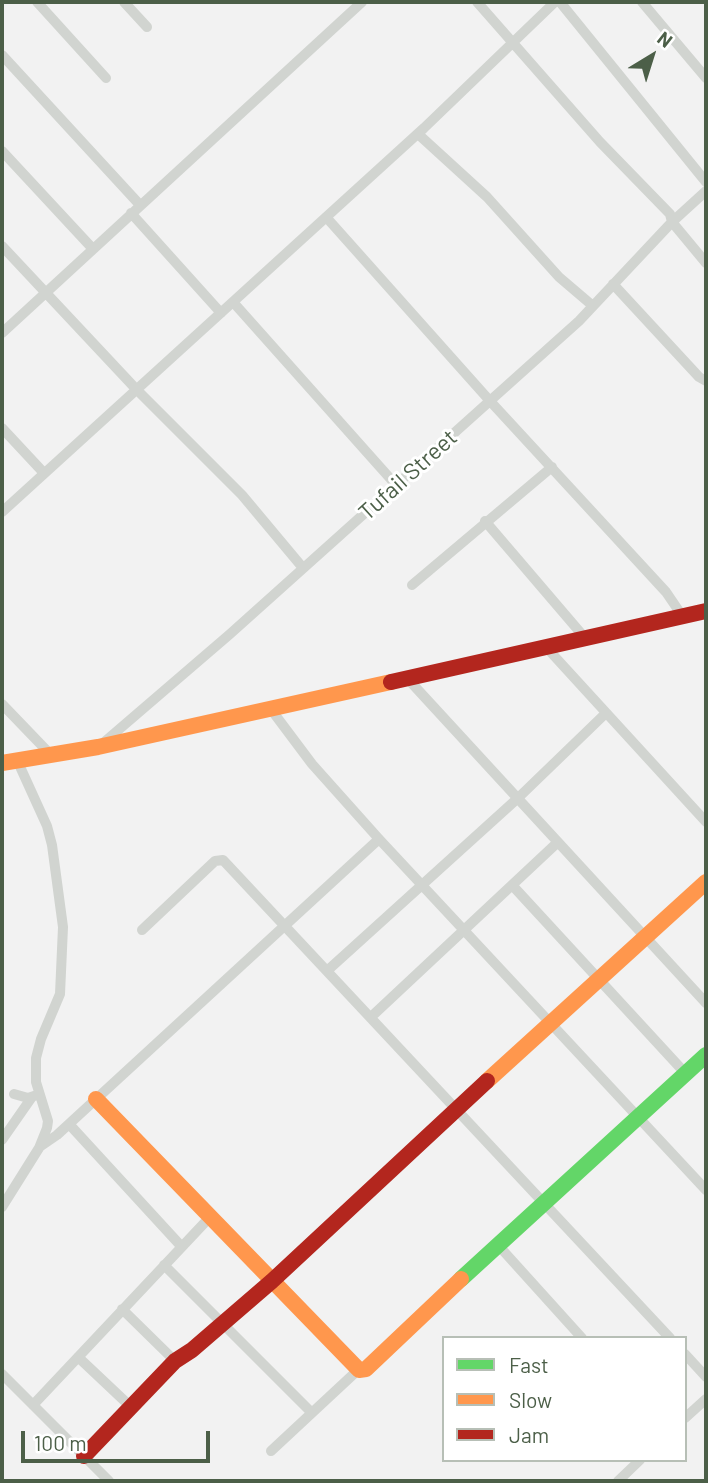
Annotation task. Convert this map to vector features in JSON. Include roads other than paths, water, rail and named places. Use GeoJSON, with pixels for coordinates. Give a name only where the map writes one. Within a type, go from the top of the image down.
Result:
{"type":"FeatureCollection","features":[{"type":"Feature","properties":{"kind":"street"},"geometry":{"type":"LineString","coordinates":[[37,2],[106,78]]}},
{"type":"Feature","properties":{"kind":"street"},"geometry":{"type":"LineString","coordinates":[[124,2],[147,27]]}},
{"type":"Feature","properties":{"kind":"street"},"geometry":{"type":"LineString","coordinates":[[2,333],[362,2]]}},
{"type":"Feature","properties":{"kind":"street"},"geometry":{"type":"LineString","coordinates":[[477,2],[600,142],[670,214],[673,222],[706,263]]}},
{"type":"Feature","properties":{"kind":"street"},"geometry":{"type":"LineString","coordinates":[[2,512],[418,134],[558,2],[706,181]]}},
{"type":"Feature","properties":{"kind":"street"},"geometry":{"type":"LineString","coordinates":[[642,2],[706,78]]}},
{"type":"Feature","properties":{"kind":"street"},"geometry":{"type":"LineString","coordinates":[[2,55],[222,313]]}},
{"type":"Feature","properties":{"kind":"street"},"geometry":{"type":"LineString","coordinates":[[418,134],[487,197],[559,277],[593,306]]}},
{"type":"Feature","properties":{"kind":"street"},"geometry":{"type":"LineString","coordinates":[[2,151],[93,248]]}},
{"type":"Feature","properties":{"kind":"street","name":"Tufail Street"},"geometry":{"type":"LineString","coordinates":[[98,747],[490,401],[593,306],[706,191]]}},
{"type":"Feature","properties":{"kind":"street"},"geometry":{"type":"LineString","coordinates":[[326,217],[666,592],[683,617]]}},
{"type":"Feature","properties":{"kind":"street"},"geometry":{"type":"LineString","coordinates":[[2,246],[136,389],[242,495],[303,568]]}},
{"type":"Feature","properties":{"kind":"street"},"geometry":{"type":"LineString","coordinates":[[613,284],[699,377],[706,381]]}},
{"type":"Feature","properties":{"kind":"street"},"geometry":{"type":"LineString","coordinates":[[233,302],[396,485]]}},
{"type":"Feature","properties":{"kind":"street"},"geometry":{"type":"LineString","coordinates":[[2,428],[43,472]]}},
{"type":"Feature","properties":{"kind":"street"},"geometry":{"type":"LineString","coordinates":[[412,585],[552,467]]}},
{"type":"Feature","properties":{"kind":"street"},"geometry":{"type":"LineString","coordinates":[[485,521],[585,638]]}},
{"type":"Feature","properties":{"kind":"street"},"geometry":{"type":"LineString","coordinates":[[2,1207],[46,1136],[48,1121],[36,1095],[36,1058],[60,994],[62,910],[47,826],[9,762],[98,747],[706,611]]}},
{"type":"Feature","properties":{"kind":"street"},"geometry":{"type":"LineString","coordinates":[[546,647],[706,821]]}},
{"type":"Feature","properties":{"kind":"street"},"geometry":{"type":"LineString","coordinates":[[407,678],[706,1003]]}},
{"type":"Feature","properties":{"kind":"street"},"geometry":{"type":"LineString","coordinates":[[2,704],[51,755]]}},
{"type":"Feature","properties":{"kind":"street"},"geometry":{"type":"LineString","coordinates":[[270,709],[312,764],[379,839],[706,1190]]}},
{"type":"Feature","properties":{"kind":"street"},"geometry":{"type":"LineString","coordinates":[[328,970],[518,798],[606,713]]}},
{"type":"Feature","properties":{"kind":"street"},"geometry":{"type":"LineString","coordinates":[[39,1147],[69,1124],[379,839]]}},
{"type":"Feature","properties":{"kind":"street"},"geometry":{"type":"LineString","coordinates":[[372,1017],[558,842]]}},
{"type":"Feature","properties":{"kind":"street"},"geometry":{"type":"LineString","coordinates":[[142,930],[220,859],[328,970],[668,1336]]}},
{"type":"Feature","properties":{"kind":"street"},"geometry":{"type":"LineString","coordinates":[[84,1456],[175,1361],[272,1281],[457,1108],[706,882]]}},
{"type":"Feature","properties":{"kind":"street"},"geometry":{"type":"LineString","coordinates":[[512,885],[686,1074]]}},
{"type":"Feature","properties":{"kind":"street"},"geometry":{"type":"LineString","coordinates":[[271,1451],[358,1370],[366,1368],[706,1055]]}},
{"type":"Feature","properties":{"kind":"street"},"geometry":{"type":"LineString","coordinates":[[14,1094],[36,1095]]}},
{"type":"Feature","properties":{"kind":"street"},"geometry":{"type":"LineString","coordinates":[[2,1140],[36,1095]]}},
{"type":"Feature","properties":{"kind":"street"},"geometry":{"type":"LineString","coordinates":[[96,1099],[358,1370]]}},
{"type":"Feature","properties":{"kind":"street"},"geometry":{"type":"LineString","coordinates":[[69,1124],[181,1246]]}},
{"type":"Feature","properties":{"kind":"street"},"geometry":{"type":"LineString","coordinates":[[33,1405],[210,1217]]}},
{"type":"Feature","properties":{"kind":"street"},"geometry":{"type":"LineString","coordinates":[[498,1245],[580,1336]]}},
{"type":"Feature","properties":{"kind":"street"},"geometry":{"type":"LineString","coordinates":[[164,1265],[221,1325],[312,1413]]}},
{"type":"Feature","properties":{"kind":"street"},"geometry":{"type":"LineString","coordinates":[[122,1309],[175,1361]]}},
{"type":"Feature","properties":{"kind":"street"},"geometry":{"type":"LineString","coordinates":[[687,1356],[706,1377]]}},
{"type":"Feature","properties":{"kind":"street"},"geometry":{"type":"LineString","coordinates":[[78,1357],[131,1406]]}},
{"type":"Feature","properties":{"kind":"street"},"geometry":{"type":"LineString","coordinates":[[2,1374],[109,1481]]}},
{"type":"Feature","properties":{"kind":"street"},"geometry":{"type":"LineString","coordinates":[[687,1416],[706,1399]]}},
{"type":"Feature","properties":{"kind":"street"},"geometry":{"type":"LineString","coordinates":[[618,1481],[638,1462]]}}]}
